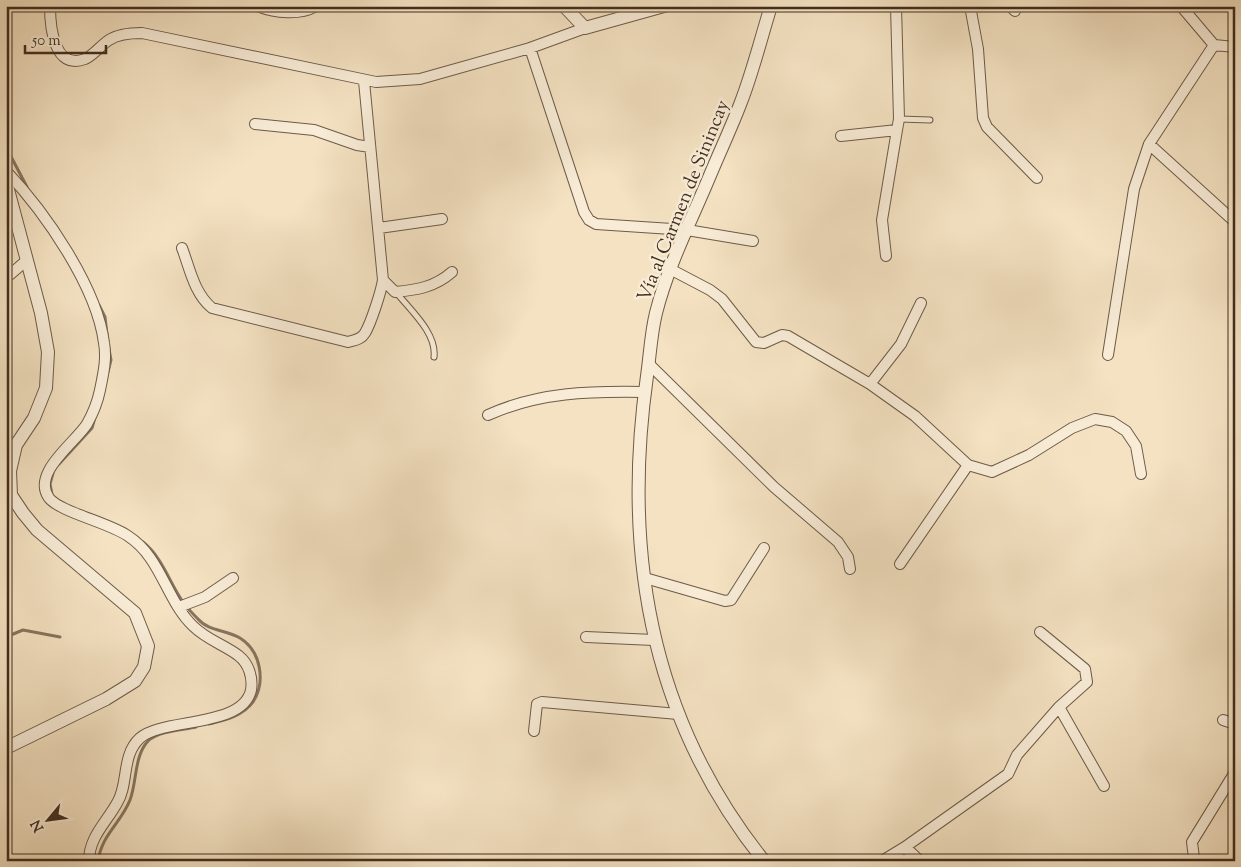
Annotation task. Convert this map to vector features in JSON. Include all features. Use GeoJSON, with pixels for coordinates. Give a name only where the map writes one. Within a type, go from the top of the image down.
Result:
{"type":"FeatureCollection","features":[{"type":"Feature","properties":{"kind":"street"},"geometry":{"type":"LineString","coordinates":[[50,6],[56,45],[62,58],[72,62],[86,59],[110,39],[127,34],[142,33],[364,81],[420,80],[530,48],[585,28],[664,6]]}},
{"type":"Feature","properties":{"kind":"street"},"geometry":{"type":"LineString","coordinates":[[260,6],[268,9],[306,11],[314,6]]}},
{"type":"Feature","properties":{"kind":"street"},"geometry":{"type":"LineString","coordinates":[[564,6],[585,28]]}},
{"type":"Feature","properties":{"kind":"street","name":"Vía al Carmen de Sinincay"},"geometry":{"type":"LineString","coordinates":[[764,861],[736,825],[711,785],[678,714],[654,640],[637,501],[640,432],[656,313],[670,270],[741,101],[771,6]]}},
{"type":"Feature","properties":{"kind":"street"},"geometry":{"type":"LineString","coordinates":[[886,256],[882,220],[899,119],[896,6]]}},
{"type":"Feature","properties":{"kind":"street"},"geometry":{"type":"LineString","coordinates":[[970,6],[981,69],[982,96],[980,108],[982,118],[1037,178]]}},
{"type":"Feature","properties":{"kind":"street"},"geometry":{"type":"LineString","coordinates":[[1181,6],[1214,44],[1235,46]]}},
{"type":"Feature","properties":{"kind":"street"},"geometry":{"type":"LineString","coordinates":[[1108,355],[1134,189],[1149,144],[1214,44]]}},
{"type":"Feature","properties":{"kind":"street"},"geometry":{"type":"LineString","coordinates":[[530,48],[584,212],[589,220],[596,224],[687,230],[753,241]]}},
{"type":"Feature","properties":{"kind":"street"},"geometry":{"type":"LineString","coordinates":[[182,248],[197,290],[203,300],[212,308],[348,342],[358,340],[365,333],[382,291],[383,280],[364,81]]}},
{"type":"Feature","properties":{"kind":"street"},"geometry":{"type":"LineString","coordinates":[[255,124],[314,130],[357,145],[370,147]]}},
{"type":"Feature","properties":{"kind":"street"},"geometry":{"type":"LineString","coordinates":[[841,136],[897,130]]}},
{"type":"Feature","properties":{"kind":"street"},"geometry":{"type":"LineString","coordinates":[[1149,144],[1235,222]]}},
{"type":"Feature","properties":{"kind":"street"},"geometry":{"type":"LineString","coordinates":[[6,171],[40,211],[79,271],[91,296],[104,343],[105,360],[96,401],[87,424],[47,473],[44,483],[46,492],[55,503],[111,525],[144,548],[192,626],[210,640],[229,648],[244,661],[252,679],[251,692],[245,702],[216,718],[152,732],[138,740],[129,756],[118,802],[96,834],[89,849],[89,861]]}},
{"type":"Feature","properties":{"kind":"street"},"geometry":{"type":"LineString","coordinates":[[6,182],[41,313],[48,352],[46,388],[34,418],[16,444],[10,471],[11,495],[22,513],[37,530],[135,613],[148,646],[144,667],[135,681],[106,700],[6,748]]}},
{"type":"Feature","properties":{"kind":"street"},"geometry":{"type":"LineString","coordinates":[[379,228],[442,219]]}},
{"type":"Feature","properties":{"kind":"street"},"geometry":{"type":"LineString","coordinates":[[6,278],[27,260]]}},
{"type":"Feature","properties":{"kind":"street"},"geometry":{"type":"LineString","coordinates":[[670,270],[710,290],[722,300],[756,342],[764,343],[782,335],[788,336],[870,384],[914,416],[968,465],[992,472],[1029,455],[1072,428],[1095,419],[1112,422],[1126,431],[1136,446],[1142,474]]}},
{"type":"Feature","properties":{"kind":"street"},"geometry":{"type":"LineString","coordinates":[[383,280],[395,292],[436,284],[452,272]]}},
{"type":"Feature","properties":{"kind":"street"},"geometry":{"type":"LineString","coordinates":[[870,384],[884,369],[901,344],[921,303]]}},
{"type":"Feature","properties":{"kind":"street"},"geometry":{"type":"LineString","coordinates":[[649,364],[774,487],[838,542],[848,557],[850,569]]}},
{"type":"Feature","properties":{"kind":"street"},"geometry":{"type":"LineString","coordinates":[[488,415],[519,402],[570,393],[645,392]]}},
{"type":"Feature","properties":{"kind":"street"},"geometry":{"type":"LineString","coordinates":[[900,564],[968,465]]}},
{"type":"Feature","properties":{"kind":"street"},"geometry":{"type":"LineString","coordinates":[[645,578],[725,601],[731,600],[764,548]]}},
{"type":"Feature","properties":{"kind":"street"},"geometry":{"type":"LineString","coordinates":[[179,607],[204,597],[233,578]]}},
{"type":"Feature","properties":{"kind":"street"},"geometry":{"type":"LineString","coordinates":[[882,861],[905,847],[1008,774],[1017,755],[1059,707],[1087,682],[1088,676],[1085,669],[1040,632]]}},
{"type":"Feature","properties":{"kind":"street"},"geometry":{"type":"LineString","coordinates":[[586,637],[654,640]]}},
{"type":"Feature","properties":{"kind":"street"},"geometry":{"type":"LineString","coordinates":[[534,731],[537,704],[542,702],[678,714]]}},
{"type":"Feature","properties":{"kind":"street"},"geometry":{"type":"LineString","coordinates":[[1059,707],[1104,786]]}},
{"type":"Feature","properties":{"kind":"street"},"geometry":{"type":"LineString","coordinates":[[1223,720],[1235,724]]}},
{"type":"Feature","properties":{"kind":"street"},"geometry":{"type":"LineString","coordinates":[[1196,861],[1192,842],[1235,772]]}},
{"type":"Feature","properties":{"kind":"street"},"geometry":{"type":"LineString","coordinates":[[905,847],[920,861]]}},
{"type":"Feature","properties":{"kind":"lane"},"geometry":{"type":"LineString","coordinates":[[899,119],[930,120]]}},
{"type":"Feature","properties":{"kind":"lane"},"geometry":{"type":"LineString","coordinates":[[395,292],[431,338],[435,350],[434,357]]}},
{"type":"Feature","properties":{"kind":"waterway"},"geometry":{"type":"LineString","coordinates":[[6,147],[27,187]]}},
{"type":"Feature","properties":{"kind":"waterway"},"geometry":{"type":"LineString","coordinates":[[99,305],[105,317],[107,335]]}},
{"type":"Feature","properties":{"kind":"waterway"},"geometry":{"type":"LineString","coordinates":[[108,372],[111,360],[109,349]]}},
{"type":"Feature","properties":{"kind":"waterway"},"geometry":{"type":"LineString","coordinates":[[59,464],[92,428],[94,421]]}},
{"type":"Feature","properties":{"kind":"waterway"},"geometry":{"type":"LineString","coordinates":[[52,494],[50,484],[53,473]]}},
{"type":"Feature","properties":{"kind":"waterway"},"geometry":{"type":"LineString","coordinates":[[143,542],[156,555],[188,609],[207,626],[240,638],[253,651],[257,659],[260,676],[257,694],[253,702],[239,714],[209,724]]}},
{"type":"Feature","properties":{"kind":"waterway"},"geometry":{"type":"LineString","coordinates":[[6,637],[23,630],[60,637]]}},
{"type":"Feature","properties":{"kind":"waterway"},"geometry":{"type":"LineString","coordinates":[[98,861],[103,843],[130,800],[143,747],[148,741],[158,735],[196,727]]}}]}
